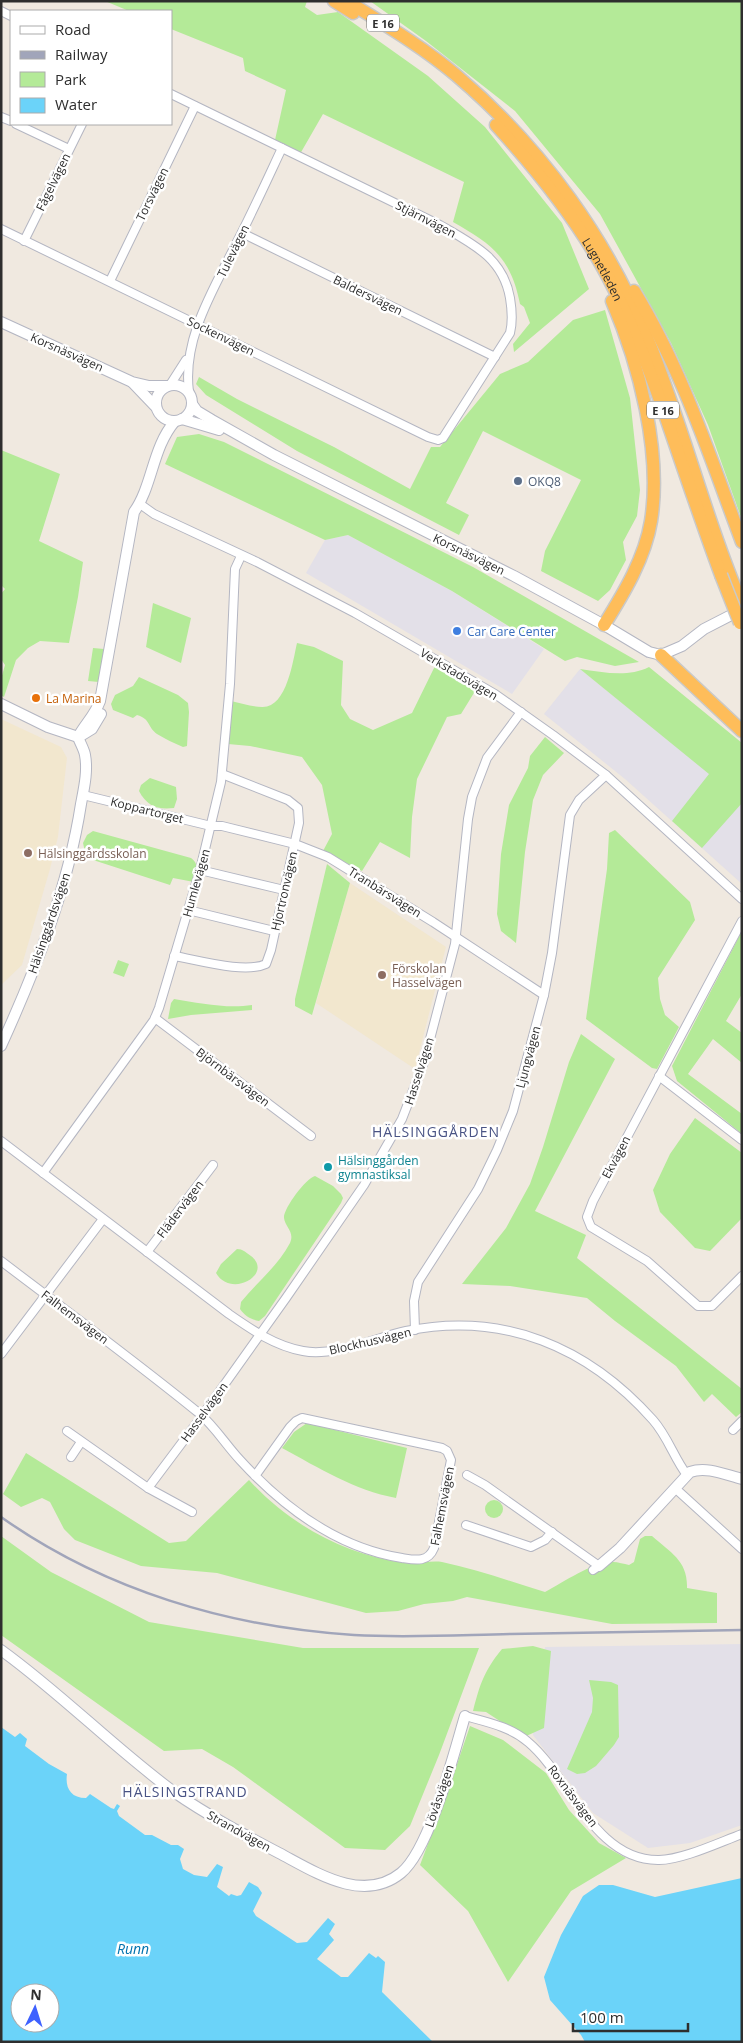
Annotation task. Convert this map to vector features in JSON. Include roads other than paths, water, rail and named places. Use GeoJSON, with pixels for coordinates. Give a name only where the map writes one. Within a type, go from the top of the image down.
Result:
{"type":"FeatureCollection","features":[{"type":"Feature","properties":{"kind":"highway","name":"Lugnetleden"},"geometry":{"type":"LineString","coordinates":[[334,1],[413,53],[471,100],[492,120],[525,157],[593,250],[636,335],[726,576],[742,605]]}},
{"type":"Feature","properties":{"kind":"highway","name":"Lugnetleden"},"geometry":{"type":"LineString","coordinates":[[347,1],[418,47],[455,75],[489,106],[551,174],[593,232],[630,301],[651,346],[741,626]]}},
{"type":"Feature","properties":{"kind":"highway","name":"E 16"},"geometry":{"type":"LineString","coordinates":[[572,220],[616,311],[633,361],[652,445],[653,487],[651,521],[644,547],[623,594],[604,625]]}},
{"type":"Feature","properties":{"kind":"highway","name":"E 16"},"geometry":{"type":"LineString","coordinates":[[593,232],[639,299],[668,354],[699,428],[742,542]]}},
{"type":"Feature","properties":{"kind":"highway"},"geometry":{"type":"LineString","coordinates":[[661,655],[742,731]]}},
{"type":"Feature","properties":{"kind":"street","name":"Stjärnvägen"},"geometry":{"type":"LineString","coordinates":[[172,94],[440,225],[477,248],[494,262],[502,272],[507,283],[513,318],[510,333],[452,426],[441,440]]}},
{"type":"Feature","properties":{"kind":"street","name":"Torsvägen"},"geometry":{"type":"LineString","coordinates":[[110,282],[195,106]]}},
{"type":"Feature","properties":{"kind":"street"},"geometry":{"type":"LineString","coordinates":[[18,125],[69,150]]}},
{"type":"Feature","properties":{"kind":"street","name":"Fågelvägen"},"geometry":{"type":"LineString","coordinates":[[24,241],[82,125]]}},
{"type":"Feature","properties":{"kind":"street","name":"Tulevägen"},"geometry":{"type":"LineString","coordinates":[[189,392],[188,356],[198,324],[282,148]]}},
{"type":"Feature","properties":{"kind":"street","name":"Sockenvägen"},"geometry":{"type":"LineString","coordinates":[[1,229],[428,437],[441,440]]}},
{"type":"Feature","properties":{"kind":"street","name":"Baldersvägen"},"geometry":{"type":"LineString","coordinates":[[242,233],[495,357]]}},
{"type":"Feature","properties":{"kind":"street","name":"Korsnäsvägen"},"geometry":{"type":"LineString","coordinates":[[1,322],[132,382],[149,386],[168,385]]}},
{"type":"Feature","properties":{"kind":"street","name":"Tulevägen"},"geometry":{"type":"LineString","coordinates":[[168,385],[188,356]]}},
{"type":"Feature","properties":{"kind":"street","name":"Korsnäsvägen"},"geometry":{"type":"LineString","coordinates":[[132,382],[157,410]]}},
{"type":"Feature","properties":{"kind":"street"},"geometry":{"type":"LineString","coordinates":[[1,704],[48,727],[78,737],[94,714],[100,701],[133,519],[140,504],[159,446],[166,432],[178,420],[189,413],[192,404],[189,392],[180,386],[168,385],[157,395],[159,446]]}},
{"type":"Feature","properties":{"kind":"street","name":"Korsnäsvägen"},"geometry":{"type":"LineString","coordinates":[[192,404],[197,411],[274,455],[514,576],[649,652],[661,655]]}},
{"type":"Feature","properties":{"kind":"street"},"geometry":{"type":"LineString","coordinates":[[157,410],[167,420],[178,420]]}},
{"type":"Feature","properties":{"kind":"street","name":"Korsnäsvägen"},"geometry":{"type":"LineString","coordinates":[[178,420],[208,426],[274,455]]}},
{"type":"Feature","properties":{"kind":"street","name":"Verkstadsvägen"},"geometry":{"type":"LineString","coordinates":[[140,504],[154,514],[354,613],[470,680],[521,712],[606,774],[742,899]]}},
{"type":"Feature","properties":{"kind":"street","name":"Humlevägen"},"geometry":{"type":"LineString","coordinates":[[44,1173],[155,1018],[200,870],[222,774],[230,684],[235,575],[241,556]]}},
{"type":"Feature","properties":{"kind":"street"},"geometry":{"type":"LineString","coordinates":[[661,655],[682,646],[704,629],[742,610]]}},
{"type":"Feature","properties":{"kind":"street","name":"Hasselvägen"},"geometry":{"type":"LineString","coordinates":[[148,1488],[260,1335],[364,1185],[402,1119],[424,1062],[456,938],[472,797],[487,758],[521,712]]}},
{"type":"Feature","properties":{"kind":"street","name":"Hälsinggårdsvägen"},"geometry":{"type":"LineString","coordinates":[[1,1046],[54,914],[71,856],[86,772],[85,754],[78,737]]}},
{"type":"Feature","properties":{"kind":"street","name":"Hjortronvägen"},"geometry":{"type":"LineString","coordinates":[[174,956],[240,966],[261,966],[267,962],[300,817],[295,804],[222,774]]}},
{"type":"Feature","properties":{"kind":"street","name":"Ljungvägen"},"geometry":{"type":"LineString","coordinates":[[416,1330],[414,1301],[416,1286],[423,1272],[478,1189],[498,1150],[513,1111],[544,995],[552,953],[570,818],[579,800],[606,774]]}},
{"type":"Feature","properties":{"kind":"street","name":"Koppartorget"},"geometry":{"type":"LineString","coordinates":[[83,795],[211,826]]}},
{"type":"Feature","properties":{"kind":"street","name":"Tranbärsvägen"},"geometry":{"type":"LineString","coordinates":[[211,826],[222,826],[295,844],[328,857],[544,995]]}},
{"type":"Feature","properties":{"kind":"street"},"geometry":{"type":"LineString","coordinates":[[200,870],[284,890]]}},
{"type":"Feature","properties":{"kind":"street"},"geometry":{"type":"LineString","coordinates":[[188,910],[274,931]]}},
{"type":"Feature","properties":{"kind":"street","name":"Ekvägen"},"geometry":{"type":"LineString","coordinates":[[742,920],[703,990],[660,1076],[592,1201],[587,1214],[588,1223],[647,1261],[698,1306],[714,1305],[742,1276]]}},
{"type":"Feature","properties":{"kind":"street","name":"Björnbärsvägen"},"geometry":{"type":"LineString","coordinates":[[155,1018],[310,1136]]}},
{"type":"Feature","properties":{"kind":"street"},"geometry":{"type":"LineString","coordinates":[[660,1076],[742,1140]]}},
{"type":"Feature","properties":{"kind":"street","name":"Blockhusvägen"},"geometry":{"type":"LineString","coordinates":[[1,1141],[260,1335],[291,1349],[314,1352],[334,1350],[416,1330],[438,1327],[483,1327],[532,1336],[558,1347],[601,1374],[653,1420],[666,1438],[674,1457],[686,1475]]}},
{"type":"Feature","properties":{"kind":"street","name":"Flädervägen"},"geometry":{"type":"LineString","coordinates":[[147,1252],[213,1165]]}},
{"type":"Feature","properties":{"kind":"street"},"geometry":{"type":"LineString","coordinates":[[1,1354],[103,1219]]}},
{"type":"Feature","properties":{"kind":"street","name":"Falhemsvägen"},"geometry":{"type":"LineString","coordinates":[[1,1261],[202,1416],[256,1476],[283,1503],[340,1538],[374,1552],[422,1560],[430,1555],[434,1548],[451,1460],[448,1451],[442,1448],[302,1418],[296,1421],[290,1428],[256,1476]]}},
{"type":"Feature","properties":{"kind":"street"},"geometry":{"type":"LineString","coordinates":[[733,1430],[742,1421]]}},
{"type":"Feature","properties":{"kind":"street"},"geometry":{"type":"LineString","coordinates":[[67,1431],[148,1488],[192,1512]]}},
{"type":"Feature","properties":{"kind":"street"},"geometry":{"type":"LineString","coordinates":[[71,1457],[81,1442]]}},
{"type":"Feature","properties":{"kind":"street"},"geometry":{"type":"LineString","coordinates":[[467,1475],[485,1485],[552,1532],[596,1568],[625,1543],[676,1489],[686,1475],[696,1470],[710,1470],[742,1479]]}},
{"type":"Feature","properties":{"kind":"street"},"geometry":{"type":"LineString","coordinates":[[676,1489],[742,1548]]}},
{"type":"Feature","properties":{"kind":"street"},"geometry":{"type":"LineString","coordinates":[[466,1525],[531,1547],[545,1540],[552,1532]]}},
{"type":"Feature","properties":{"kind":"street","name":"Strandvägen"},"geometry":{"type":"LineString","coordinates":[[1,1650],[48,1685],[120,1749],[168,1787],[237,1831],[317,1873],[342,1883],[354,1885],[377,1884],[387,1881],[402,1872]]}},
{"type":"Feature","properties":{"kind":"street","name":"Lövåsvägen"},"geometry":{"type":"LineString","coordinates":[[402,1872],[414,1857],[431,1822],[466,1716]]}},
{"type":"Feature","properties":{"kind":"street","name":"Roxnäsvägen"},"geometry":{"type":"LineString","coordinates":[[466,1716],[505,1728],[527,1741],[553,1768],[588,1819],[609,1840],[632,1854],[645,1859],[665,1860],[742,1834]]}},
{"type":"Feature","properties":{"kind":"water","name":"Runn"},"geometry":{"type":"Polygon","coordinates":[[[1,1727],[15,1737],[20,1733],[27,1739],[25,1746],[49,1764],[67,1774],[68,1787],[72,1794],[86,1798],[90,1794],[114,1809],[117,1804],[120,1806],[117,1811],[119,1816],[145,1835],[152,1835],[171,1845],[178,1845],[184,1849],[180,1859],[183,1869],[194,1875],[207,1877],[217,1864],[223,1867],[217,1887],[229,1896],[231,1894],[241,1895],[249,1882],[258,1887],[262,1893],[253,1911],[256,1916],[297,1943],[307,1942],[328,1918],[335,1924],[329,1934],[334,1940],[317,1959],[341,1977],[348,1977],[369,1953],[376,1958],[378,1956],[385,1962],[382,1992],[433,2042],[1,2042],[1,1727]]]}},
{"type":"Feature","properties":{"kind":"water"},"geometry":{"type":"Polygon","coordinates":[[[742,1878],[742,2042],[585,2042],[550,2000],[544,1977],[561,1935],[583,1896],[599,1885],[613,1885],[655,1897],[742,1878]]]}},
{"type":"Feature","properties":{"kind":"railway"},"geometry":{"type":"LineString","coordinates":[[1,1517],[41,1543],[82,1565],[125,1584],[169,1600],[214,1613],[307,1631],[374,1636],[413,1636],[742,1630]]}},
{"type":"Feature","properties":{"kind":"place","name":"OKQ8"},"geometry":{"type":"Point","coordinates":[518,481]}},
{"type":"Feature","properties":{"kind":"place","name":"Car Care Center"},"geometry":{"type":"Point","coordinates":[457,631]}},
{"type":"Feature","properties":{"kind":"place","name":"La Marina"},"geometry":{"type":"Point","coordinates":[36,698]}},
{"type":"Feature","properties":{"kind":"place","name":"Hälsinggårdsskolan"},"geometry":{"type":"Point","coordinates":[28,853]}},
{"type":"Feature","properties":{"kind":"place","name":"Förskolan Hasselvägen"},"geometry":{"type":"Point","coordinates":[382,975]}},
{"type":"Feature","properties":{"kind":"place","name":"Hälsinggården gymnastiksal"},"geometry":{"type":"Point","coordinates":[328,1167]}},
{"type":"Feature","properties":{"kind":"district","name":"HÄLSINGGÅRDEN"},"geometry":{"type":"Point","coordinates":[436,1131]}},
{"type":"Feature","properties":{"kind":"district","name":"HÄLSINGSTRAND"},"geometry":{"type":"Point","coordinates":[185,1791]}}]}
